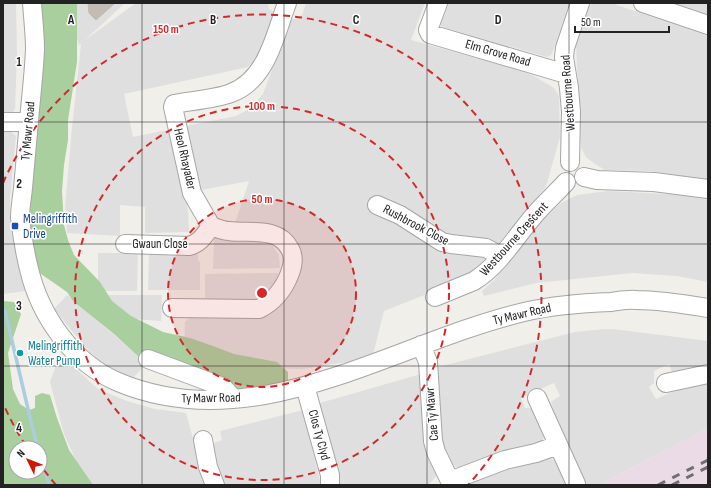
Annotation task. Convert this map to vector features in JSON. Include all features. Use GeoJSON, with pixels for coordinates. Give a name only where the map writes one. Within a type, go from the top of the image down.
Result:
{"type":"FeatureCollection","features":[{"type":"Feature","properties":{"kind":"street","name":"Ty Mawr Road"},"geometry":{"type":"LineString","coordinates":[[32,3],[35,49],[20,217],[29,270],[35,290],[53,325],[65,342],[82,360],[102,374],[117,382],[165,397],[193,400],[234,399],[305,386],[394,356],[492,320],[519,313],[584,302],[634,299],[708,308]]}},
{"type":"Feature","properties":{"kind":"street","name":"Heol Rhayader"},"geometry":{"type":"LineString","coordinates":[[211,226],[192,193],[174,104],[229,94],[240,89],[251,81],[265,61],[287,3]]}},
{"type":"Feature","properties":{"kind":"street","name":"Elm Grove Road"},"geometry":{"type":"LineString","coordinates":[[438,3],[428,30],[430,34],[566,74]]}},
{"type":"Feature","properties":{"kind":"street","name":"Westbourne Road"},"geometry":{"type":"LineString","coordinates":[[570,162],[571,112],[564,57],[565,48],[580,3]]}},
{"type":"Feature","properties":{"kind":"street"},"geometry":{"type":"LineString","coordinates":[[643,3],[708,25]]}},
{"type":"Feature","properties":{"kind":"street"},"geometry":{"type":"LineString","coordinates":[[3,122],[29,122]]}},
{"type":"Feature","properties":{"kind":"street"},"geometry":{"type":"LineString","coordinates":[[570,162],[577,162],[581,164],[584,170],[584,177],[575,184],[566,182],[562,177],[562,169],[567,163],[570,162]]}},
{"type":"Feature","properties":{"kind":"street"},"geometry":{"type":"LineString","coordinates":[[584,177],[597,180],[654,182],[708,189]]}},
{"type":"Feature","properties":{"kind":"street","name":"Westbourne Crescent"},"geometry":{"type":"LineString","coordinates":[[435,297],[474,282],[489,270],[538,211],[566,182]]}},
{"type":"Feature","properties":{"kind":"street","name":"Rushbrook Close"},"geometry":{"type":"LineString","coordinates":[[377,205],[400,215],[442,242],[486,248],[501,256]]}},
{"type":"Feature","properties":{"kind":"street"},"geometry":{"type":"LineString","coordinates":[[172,308],[259,309],[267,305],[283,289],[292,264],[292,252],[286,242],[276,235],[266,233],[228,232],[211,226]]}},
{"type":"Feature","properties":{"kind":"street","name":"Gwaun Close"},"geometry":{"type":"LineString","coordinates":[[125,244],[189,246],[196,244],[202,239],[211,226]]}},
{"type":"Feature","properties":{"kind":"street","name":"Cae Ty Mawr"},"geometry":{"type":"LineString","coordinates":[[421,345],[428,362],[432,432],[436,452],[447,483],[505,460],[536,453],[558,445]]}},
{"type":"Feature","properties":{"kind":"street"},"geometry":{"type":"LineString","coordinates":[[148,359],[223,387],[234,399]]}},
{"type":"Feature","properties":{"kind":"street"},"geometry":{"type":"LineString","coordinates":[[666,383],[708,374]]}},
{"type":"Feature","properties":{"kind":"street","name":"Clos Ty Clyd"},"geometry":{"type":"LineString","coordinates":[[305,386],[330,475],[330,485]]}},
{"type":"Feature","properties":{"kind":"street"},"geometry":{"type":"LineString","coordinates":[[538,398],[576,484]]}},
{"type":"Feature","properties":{"kind":"street"},"geometry":{"type":"LineString","coordinates":[[203,440],[208,466],[215,485]]}},
{"type":"Feature","properties":{"kind":"shaded area"},"geometry":{"type":"Polygon","coordinates":[[[3,3],[16,3],[17,55],[15,109],[13,112],[3,113],[3,3]]]}},
{"type":"Feature","properties":{"kind":"shaded area"},"geometry":{"type":"Polygon","coordinates":[[[72,3],[123,3],[123,5],[85,40],[136,3],[268,3],[269,9],[275,12],[256,59],[248,67],[124,94],[133,137],[172,129],[188,211],[189,232],[145,233],[145,207],[120,205],[120,236],[67,233],[65,206],[81,44],[79,45],[75,31],[72,3]]]}},
{"type":"Feature","properties":{"kind":"shaded area"},"geometry":{"type":"Polygon","coordinates":[[[306,3],[425,3],[411,40],[516,69],[534,76],[554,88],[559,96],[560,137],[547,183],[545,188],[494,249],[488,245],[445,239],[394,206],[374,198],[371,209],[378,208],[392,215],[439,244],[451,248],[484,251],[487,255],[484,260],[469,274],[437,290],[384,311],[372,358],[303,369],[246,368],[184,353],[185,322],[191,316],[255,317],[269,315],[288,297],[299,269],[296,245],[282,232],[265,225],[234,226],[249,181],[201,190],[186,126],[236,116],[249,109],[263,94],[291,19],[296,19],[302,15],[306,3]]]}},
{"type":"Feature","properties":{"kind":"shaded area"},"geometry":{"type":"Polygon","coordinates":[[[449,3],[569,3],[553,51],[551,55],[547,57],[442,27],[441,24],[449,3]]]}},
{"type":"Feature","properties":{"kind":"shaded area"},"geometry":{"type":"Polygon","coordinates":[[[591,3],[611,3],[708,36],[708,180],[650,171],[605,170],[586,157],[581,148],[576,45],[591,3]]]}},
{"type":"Feature","properties":{"kind":"shaded area"},"geometry":{"type":"Polygon","coordinates":[[[675,3],[708,3],[708,15],[675,3]]]}},
{"type":"Feature","properties":{"kind":"shaded area"},"geometry":{"type":"Polygon","coordinates":[[[3,131],[10,131],[16,136],[10,197],[10,226],[25,291],[3,294],[3,131]]]}},
{"type":"Feature","properties":{"kind":"shaded area"},"geometry":{"type":"Polygon","coordinates":[[[608,191],[685,195],[708,200],[708,282],[677,276],[632,273],[536,283],[484,296],[482,291],[493,281],[547,215],[561,203],[577,195],[608,191]]]}},
{"type":"Feature","properties":{"kind":"shaded area"},"geometry":{"type":"Polygon","coordinates":[[[218,237],[270,242],[279,255],[280,268],[213,269],[214,238],[218,237]]]}},
{"type":"Feature","properties":{"kind":"shaded area"},"geometry":{"type":"Polygon","coordinates":[[[98,253],[138,253],[137,291],[98,291],[98,253]]]}},
{"type":"Feature","properties":{"kind":"shaded area"},"geometry":{"type":"Polygon","coordinates":[[[149,254],[198,254],[200,263],[200,290],[148,290],[149,254]]]}},
{"type":"Feature","properties":{"kind":"shaded area"},"geometry":{"type":"Polygon","coordinates":[[[278,273],[277,281],[270,293],[261,301],[205,300],[205,274],[278,273]]]}},
{"type":"Feature","properties":{"kind":"shaded area"},"geometry":{"type":"Polygon","coordinates":[[[67,295],[147,363],[132,379],[106,368],[86,348],[54,309],[67,295]]]}},
{"type":"Feature","properties":{"kind":"shaded area"},"geometry":{"type":"Polygon","coordinates":[[[103,295],[162,295],[161,321],[121,318],[103,295]]]}},
{"type":"Feature","properties":{"kind":"shaded area"},"geometry":{"type":"Polygon","coordinates":[[[604,329],[708,341],[708,365],[706,367],[672,372],[669,364],[654,371],[654,383],[649,387],[656,399],[677,390],[708,381],[708,428],[599,485],[584,485],[551,402],[560,396],[554,383],[521,398],[525,408],[531,408],[537,411],[544,431],[543,441],[533,446],[488,457],[458,468],[453,465],[444,448],[442,437],[438,367],[575,332],[604,329]]]}},
{"type":"Feature","properties":{"kind":"shaded area"},"geometry":{"type":"Polygon","coordinates":[[[60,354],[98,389],[127,401],[155,409],[186,413],[200,464],[208,485],[87,485],[64,434],[50,382],[60,354]]]}},
{"type":"Feature","properties":{"kind":"shaded area"},"geometry":{"type":"Polygon","coordinates":[[[421,374],[437,473],[435,478],[428,485],[338,485],[320,403],[421,374]]]}},
{"type":"Feature","properties":{"kind":"shaded area"},"geometry":{"type":"Polygon","coordinates":[[[303,410],[321,485],[223,485],[210,449],[214,443],[222,440],[220,431],[303,410]]]}},
{"type":"Feature","properties":{"kind":"shaded area"},"geometry":{"type":"Polygon","coordinates":[[[708,428],[708,483],[705,485],[599,485],[708,428]]]}},
{"type":"Feature","properties":{"kind":"shaded area"},"geometry":{"type":"Polygon","coordinates":[[[550,458],[557,461],[571,485],[461,485],[471,480],[550,458]]]}},
{"type":"Feature","properties":{"kind":"green space"},"geometry":{"type":"Polygon","coordinates":[[[38,3],[77,3],[77,62],[68,120],[68,140],[62,191],[64,225],[74,255],[100,282],[112,301],[131,316],[163,332],[190,338],[234,354],[277,362],[288,372],[288,383],[243,396],[156,364],[138,356],[114,334],[73,301],[67,292],[41,274],[33,260],[26,221],[38,3]]]}},
{"type":"Feature","properties":{"kind":"green space"},"geometry":{"type":"Polygon","coordinates":[[[3,301],[14,302],[21,314],[8,353],[13,389],[20,404],[29,410],[35,408],[35,396],[42,393],[50,395],[69,450],[93,485],[3,485],[3,301]]]}},
{"type":"Feature","properties":{"kind":"building"},"geometry":{"type":"Polygon","coordinates":[[[88,3],[115,3],[96,20],[89,13],[88,3]]]}},
{"type":"Feature","properties":{"kind":"waterway"},"geometry":{"type":"LineString","coordinates":[[5,311],[36,440]]}},
{"type":"Feature","properties":{"kind":"waterway"},"geometry":{"type":"LineString","coordinates":[[48,480],[49,485]]}},
{"type":"Feature","properties":{"kind":"railway"},"geometry":{"type":"LineString","coordinates":[[658,485],[708,460]]}},
{"type":"Feature","properties":{"kind":"railway"},"geometry":{"type":"LineString","coordinates":[[672,485],[708,467]]}},
{"type":"Feature","properties":{"kind":"place","name":"Melingriffith Drive"},"geometry":{"type":"Point","coordinates":[15,226]}},
{"type":"Feature","properties":{"kind":"place","name":"Melingriffith Water Pump"},"geometry":{"type":"Point","coordinates":[20,353]}}]}
